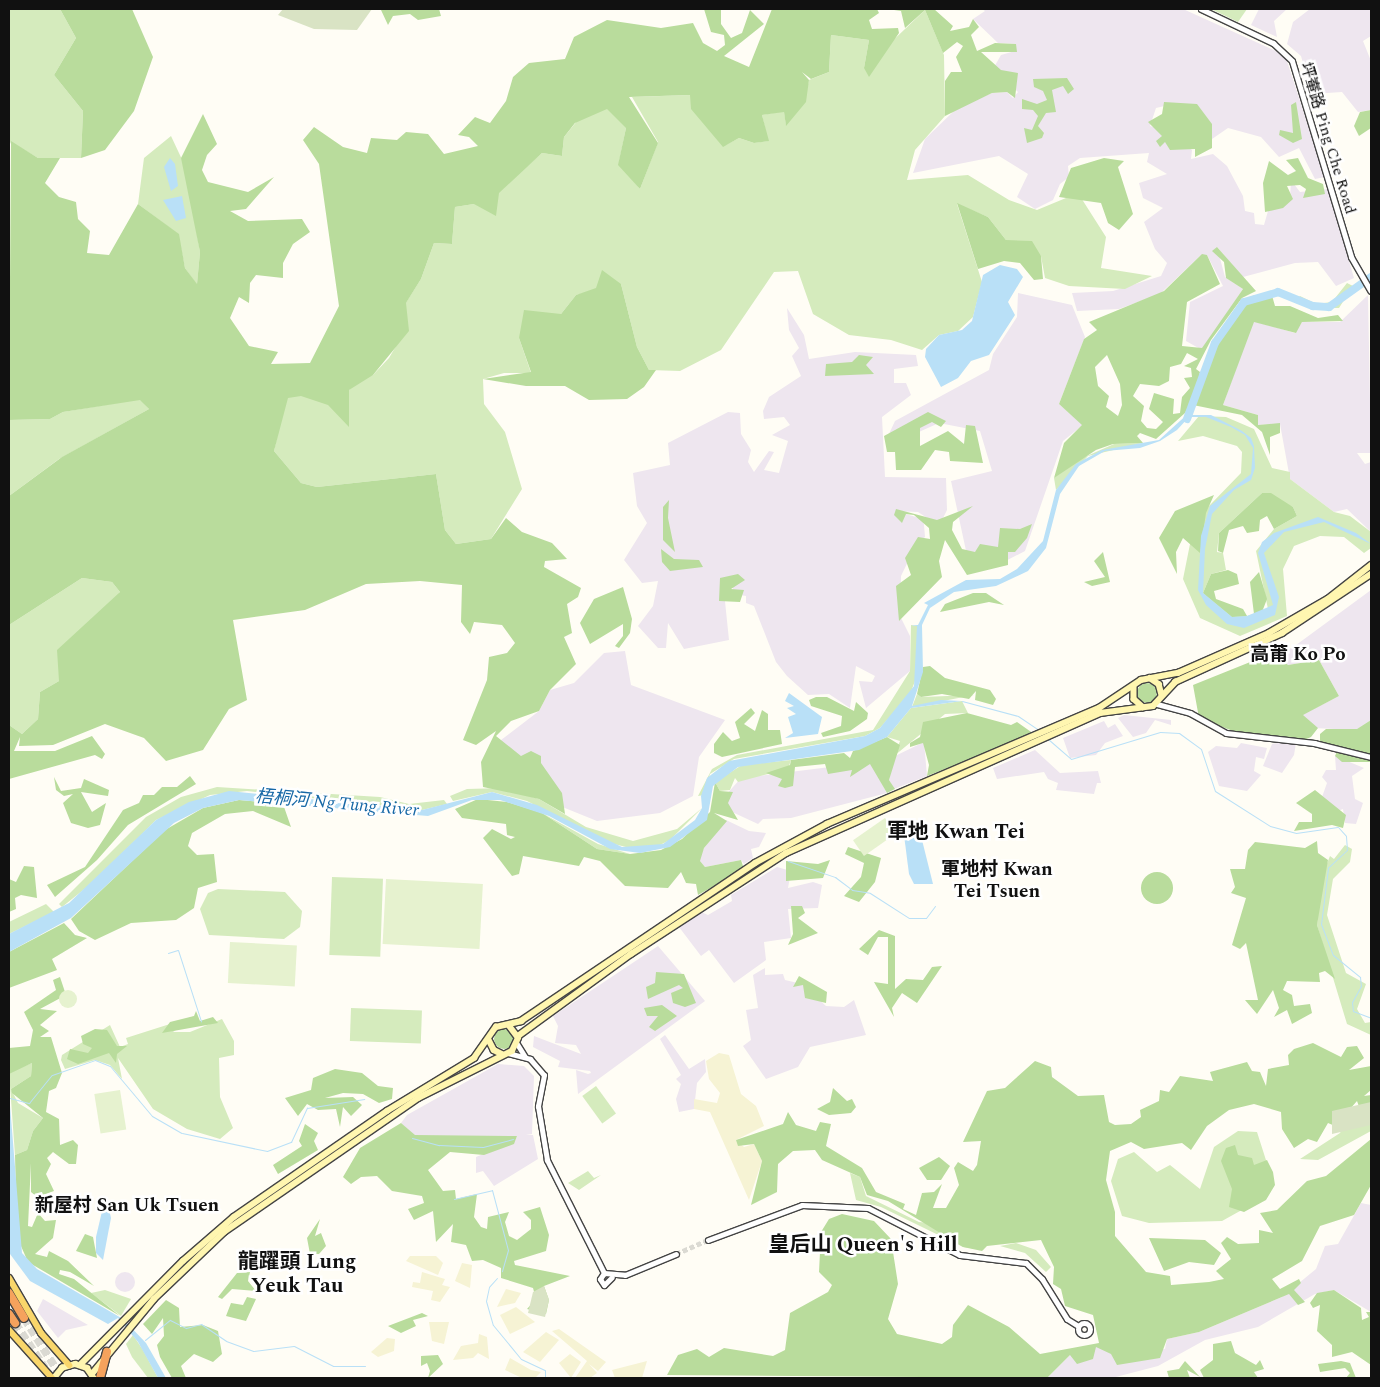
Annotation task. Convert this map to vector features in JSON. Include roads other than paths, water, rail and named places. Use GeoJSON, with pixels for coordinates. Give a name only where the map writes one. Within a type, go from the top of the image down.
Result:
{"type":"FeatureCollection","features":[{"type":"Feature","properties":{"kind":"highway"},"geometry":{"type":"LineString","coordinates":[[9,1293],[24,1318]]}},
{"type":"Feature","properties":{"kind":"highway"},"geometry":{"type":"LineString","coordinates":[[9,1314],[15,1323]]}},
{"type":"Feature","properties":{"kind":"highway"},"geometry":{"type":"LineString","coordinates":[[100,1378],[107,1352]]}},
{"type":"Feature","properties":{"kind":"main road"},"geometry":{"type":"LineString","coordinates":[[1048,733],[1114,700],[1148,678],[1178,673],[1269,633],[1328,599],[1371,565]]}},
{"type":"Feature","properties":{"kind":"main road"},"geometry":{"type":"LineString","coordinates":[[80,1365],[219,1228],[387,1111],[474,1058],[489,1040],[494,1028],[509,1026],[788,845],[1048,733],[1109,709],[1145,707],[1158,704],[1162,695],[1175,682],[1282,633],[1371,574]]}},
{"type":"Feature","properties":{"kind":"main road"},"geometry":{"type":"LineString","coordinates":[[1148,678],[1159,684],[1162,695]]}},
{"type":"Feature","properties":{"kind":"main road"},"geometry":{"type":"LineString","coordinates":[[1136,684],[1134,698],[1145,707]]}},
{"type":"Feature","properties":{"kind":"main road"},"geometry":{"type":"LineString","coordinates":[[9,1330],[53,1378],[69,1365],[80,1365],[93,1376],[107,1352],[172,1281],[237,1223],[409,1104],[505,1053],[517,1044],[518,1036],[631,954],[786,853],[1034,739]]}},
{"type":"Feature","properties":{"kind":"main road"},"geometry":{"type":"LineString","coordinates":[[509,1026],[518,1036]]}},
{"type":"Feature","properties":{"kind":"main road"},"geometry":{"type":"LineString","coordinates":[[489,1040],[494,1050],[505,1053]]}},
{"type":"Feature","properties":{"kind":"main road"},"geometry":{"type":"LineString","coordinates":[[9,1278],[42,1333],[69,1365]]}},
{"type":"Feature","properties":{"kind":"street","name":"坪輋路 Ping Che Road"},"geometry":{"type":"LineString","coordinates":[[1201,9],[1273,43],[1292,61],[1360,275],[1370,290]]}},
{"type":"Feature","properties":{"kind":"street"},"geometry":{"type":"LineString","coordinates":[[1158,704],[1190,713],[1226,732],[1314,743],[1371,757]]}},
{"type":"Feature","properties":{"kind":"street"},"geometry":{"type":"LineString","coordinates":[[517,1044],[524,1057],[544,1075],[538,1112],[547,1160],[604,1273],[612,1277]]}},
{"type":"Feature","properties":{"kind":"street"},"geometry":{"type":"LineString","coordinates":[[505,1053],[524,1057]]}},
{"type":"Feature","properties":{"kind":"street"},"geometry":{"type":"LineString","coordinates":[[708,1240],[802,1205],[868,1208],[960,1255],[1026,1263],[1042,1279],[1067,1319],[1078,1326]]}},
{"type":"Feature","properties":{"kind":"street"},"geometry":{"type":"LineString","coordinates":[[604,1273],[600,1279],[604,1285],[612,1277],[676,1254]]}},
{"type":"Feature","properties":{"kind":"water"},"geometry":{"type":"Polygon","coordinates":[[[170,158],[175,164],[178,186],[171,191],[164,167],[170,158]]]}},
{"type":"Feature","properties":{"kind":"water"},"geometry":{"type":"Polygon","coordinates":[[[182,196],[186,218],[176,221],[163,200],[182,196]]]}},
{"type":"Feature","properties":{"kind":"water"},"geometry":{"type":"Polygon","coordinates":[[[1000,265],[1017,269],[1023,277],[1008,302],[1015,315],[989,355],[971,361],[958,378],[941,387],[925,357],[926,349],[939,335],[962,330],[972,321],[983,275],[1000,265]]]}},
{"type":"Feature","properties":{"kind":"water"},"geometry":{"type":"Polygon","coordinates":[[[1191,411],[1190,415],[1211,415],[1242,431],[1251,438],[1254,446],[1255,468],[1251,480],[1234,490],[1212,514],[1205,549],[1203,593],[1232,617],[1247,616],[1273,605],[1258,553],[1262,542],[1274,533],[1318,517],[1356,533],[1371,544],[1324,522],[1284,532],[1264,553],[1279,597],[1275,615],[1244,628],[1227,624],[1206,605],[1198,590],[1201,536],[1210,506],[1251,474],[1253,448],[1245,435],[1231,427],[1206,417],[1189,417],[1177,430],[1160,441],[1140,448],[1105,451],[1079,466],[1060,494],[1046,548],[1028,571],[996,586],[954,592],[930,608],[922,625],[923,672],[912,706],[941,700],[962,701],[911,708],[887,737],[859,750],[738,767],[713,786],[707,820],[670,847],[640,853],[610,849],[549,816],[500,800],[472,800],[428,816],[239,800],[203,808],[174,823],[71,918],[9,952],[9,934],[69,903],[156,820],[189,802],[229,791],[422,810],[492,792],[537,805],[622,847],[663,844],[695,820],[702,808],[701,796],[707,778],[729,761],[865,736],[880,728],[914,686],[917,626],[911,625],[918,625],[928,605],[924,603],[966,580],[1000,579],[1017,569],[1043,541],[1056,490],[1076,464],[1102,450],[1159,440],[1191,411]]]}},
{"type":"Feature","properties":{"kind":"water"},"geometry":{"type":"Polygon","coordinates":[[[789,693],[822,717],[818,734],[785,738],[793,733],[788,717],[796,714],[787,708],[794,706],[785,701],[789,693]]]}},
{"type":"Feature","properties":{"kind":"water"},"geometry":{"type":"Polygon","coordinates":[[[912,827],[921,836],[933,884],[914,884],[909,874],[904,835],[912,827]]]}},
{"type":"Feature","properties":{"kind":"water"},"geometry":{"type":"Polygon","coordinates":[[[9,1093],[22,1253],[37,1269],[123,1319],[146,1343],[166,1378],[158,1378],[138,1342],[118,1318],[108,1324],[30,1281],[10,1254],[9,1093]]]}},
{"type":"Feature","properties":{"kind":"water"},"geometry":{"type":"Polygon","coordinates":[[[108,1205],[111,1218],[103,1260],[96,1253],[96,1237],[103,1207],[108,1205]]]}},
{"type":"Feature","properties":{"kind":"waterway","name":"梧桐河 Ng Tung River"},"geometry":{"type":"LineString","coordinates":[[1187,419],[1215,343],[1244,302],[1278,292],[1313,306],[1329,307],[1371,277]]}},
{"type":"Feature","properties":{"kind":"waterway"},"geometry":{"type":"LineString","coordinates":[[962,701],[1018,716],[1040,731]]}},
{"type":"Feature","properties":{"kind":"waterway"},"geometry":{"type":"LineString","coordinates":[[1048,739],[1071,759],[1160,732],[1179,733],[1201,749],[1215,791],[1270,826],[1296,833],[1338,827],[1346,836],[1347,850],[1328,868],[1321,924],[1333,955],[1360,977],[1361,986],[1352,1002],[1353,1011],[1371,1018]]}},
{"type":"Feature","properties":{"kind":"waterway"},"geometry":{"type":"LineString","coordinates":[[788,861],[835,877],[852,890],[870,893],[909,918],[926,918],[935,906]]}},
{"type":"Feature","properties":{"kind":"waterway"},"geometry":{"type":"LineString","coordinates":[[168,953],[178,950],[201,1021]]}},
{"type":"Feature","properties":{"kind":"waterway"},"geometry":{"type":"LineString","coordinates":[[10,1098],[29,1103],[52,1075],[95,1060],[110,1066],[152,1116],[182,1133],[267,1151],[291,1142],[307,1108],[364,1099]]}},
{"type":"Feature","properties":{"kind":"waterway"},"geometry":{"type":"LineString","coordinates":[[412,1138],[439,1145],[483,1147],[513,1139]]}},
{"type":"Feature","properties":{"kind":"waterway"},"geometry":{"type":"LineString","coordinates":[[454,1199],[492,1190],[508,1250],[502,1271]]}},
{"type":"Feature","properties":{"kind":"waterway"},"geometry":{"type":"LineString","coordinates":[[497,1278],[489,1287],[486,1301],[493,1325],[521,1359],[545,1370],[545,1378]]}},
{"type":"Feature","properties":{"kind":"waterway"},"geometry":{"type":"LineString","coordinates":[[145,1340],[170,1320],[186,1328],[201,1324],[226,1341],[253,1351],[294,1346],[333,1366],[365,1366]]}},
{"type":"Feature","properties":{"kind":"tunnel"},"geometry":{"type":"LineString","coordinates":[[676,1254],[708,1240]]}},
{"type":"Feature","properties":{"kind":"tunnel"},"geometry":{"type":"LineString","coordinates":[[24,1318],[62,1378]]}},
{"type":"Feature","properties":{"kind":"tunnel"},"geometry":{"type":"LineString","coordinates":[[15,1323],[45,1368]]}},
{"type":"Feature","properties":{"kind":"district","name":"高莆 Ko Po"},"geometry":{"type":"Point","coordinates":[1298,655]}},
{"type":"Feature","properties":{"kind":"district","name":"軍地 Kwan Tei"},"geometry":{"type":"Point","coordinates":[956,832]}},
{"type":"Feature","properties":{"kind":"district","name":"軍地村 Kwan Tei Tsuen"},"geometry":{"type":"Point","coordinates":[997,881]}},
{"type":"Feature","properties":{"kind":"district","name":"新屋村 San Uk Tsuen"},"geometry":{"type":"Point","coordinates":[127,1206]}},
{"type":"Feature","properties":{"kind":"district","name":"皇后山 Queen's Hill"},"geometry":{"type":"Point","coordinates":[863,1245]}},
{"type":"Feature","properties":{"kind":"district","name":"龍躍頭 Lung Yeuk Tau"},"geometry":{"type":"Point","coordinates":[297,1274]}}]}
